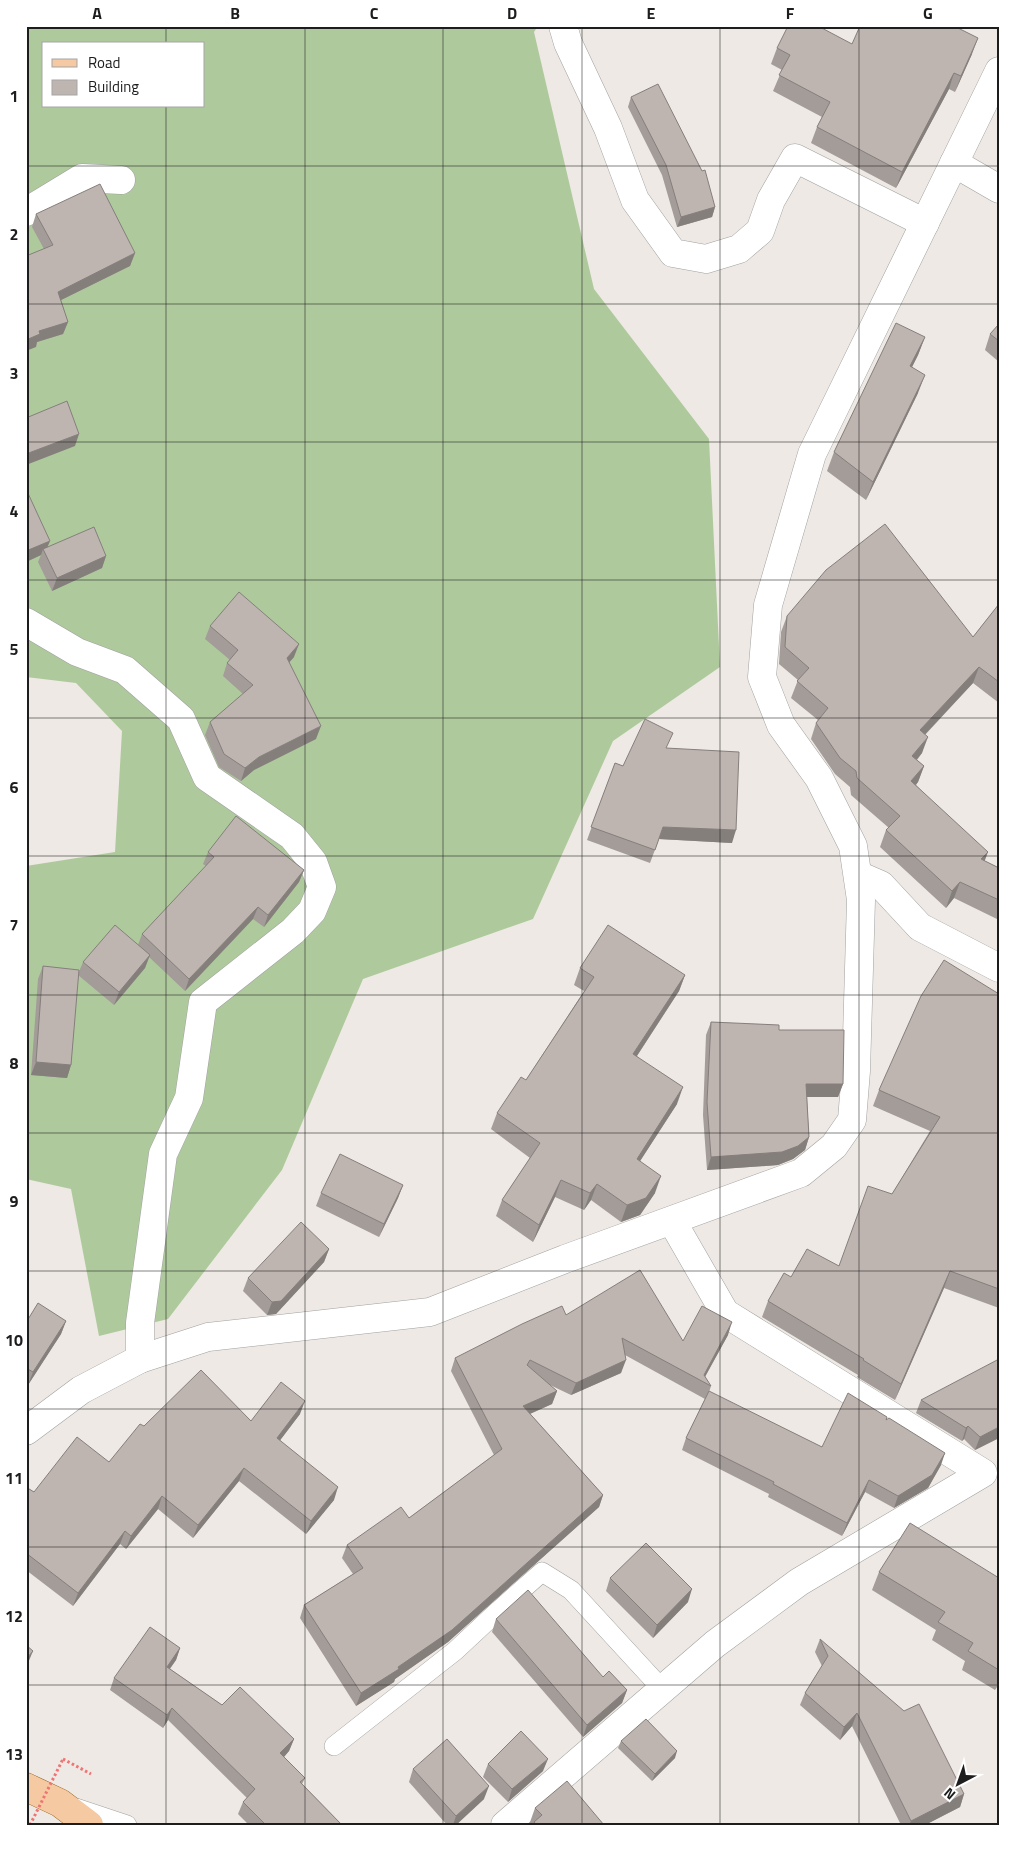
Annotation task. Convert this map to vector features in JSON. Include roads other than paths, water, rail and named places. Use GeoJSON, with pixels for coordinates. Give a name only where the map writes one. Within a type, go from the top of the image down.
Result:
{"type":"FeatureCollection","features":[{"type":"Feature","properties":{"kind":"main road"},"geometry":{"type":"LineString","coordinates":[[26,1787],[60,1803],[89,1825]]}},
{"type":"Feature","properties":{"kind":"street"},"geometry":{"type":"LineString","coordinates":[[563,26],[568,43],[608,128],[635,200],[673,253],[706,259],[739,248],[760,231],[771,200],[795,158],[925,223]]}},
{"type":"Feature","properties":{"kind":"street"},"geometry":{"type":"LineString","coordinates":[[26,1431],[81,1390],[140,1359],[208,1337],[430,1312],[565,1258],[801,1173],[834,1146],[852,1120],[856,1071],[861,900],[858,875],[853,846],[819,778],[781,725],[762,677],[768,605],[812,454],[999,71]]}},
{"type":"Feature","properties":{"kind":"street"},"geometry":{"type":"LineString","coordinates":[[954,163],[999,189]]}},
{"type":"Feature","properties":{"kind":"street"},"geometry":{"type":"LineString","coordinates":[[26,212],[82,178],[121,180]]}},
{"type":"Feature","properties":{"kind":"street"},"geometry":{"type":"LineString","coordinates":[[26,622],[77,652],[125,670],[181,719],[207,777],[292,836],[313,862],[322,887],[312,911],[293,931],[203,1002],[189,1098],[163,1154],[140,1323],[140,1359]]}},
{"type":"Feature","properties":{"kind":"street"},"geometry":{"type":"LineString","coordinates":[[858,875],[882,885],[920,927],[999,968]]}},
{"type":"Feature","properties":{"kind":"street"},"geometry":{"type":"LineString","coordinates":[[505,1825],[715,1644],[799,1582],[991,1469],[725,1313],[672,1221]]}},
{"type":"Feature","properties":{"kind":"lane"},"geometry":{"type":"LineString","coordinates":[[334,1746],[455,1651],[542,1572],[571,1590],[662,1689]]}},
{"type":"Feature","properties":{"kind":"lane"},"geometry":{"type":"LineString","coordinates":[[60,1803],[127,1825]]}}]}
